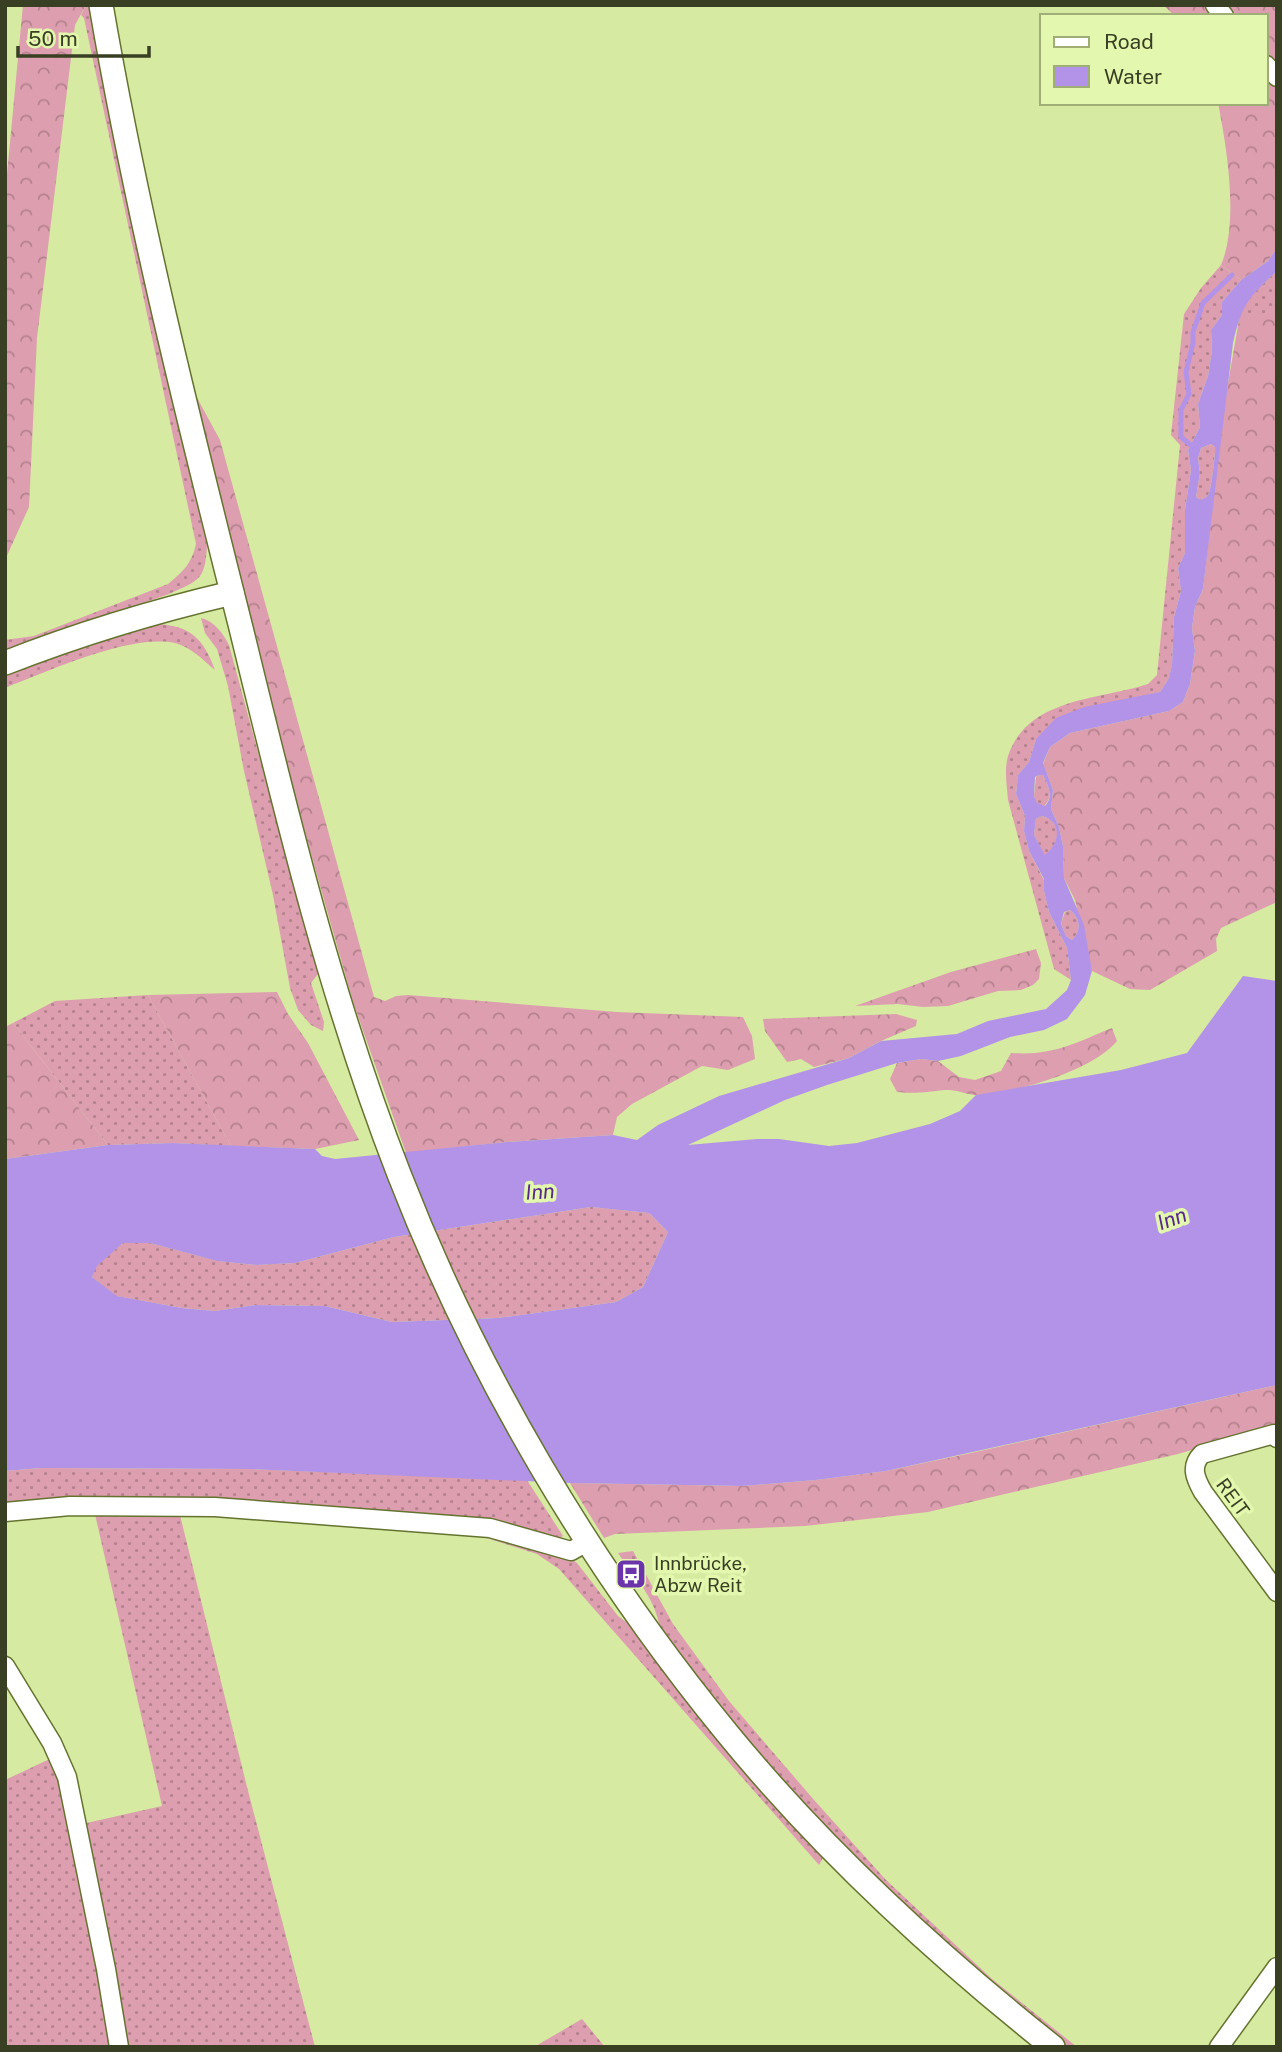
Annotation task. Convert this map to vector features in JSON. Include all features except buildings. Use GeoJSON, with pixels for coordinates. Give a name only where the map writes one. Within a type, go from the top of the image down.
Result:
{"type":"FeatureCollection","features":[{"type":"Feature","properties":{"kind":"street"},"geometry":{"type":"LineString","coordinates":[[101,5],[131,163],[182,397],[306,891],[338,998],[392,1156],[442,1275],[528,1443],[587,1542],[673,1664],[729,1736],[873,1890],[937,1951],[1053,2047]]}},
{"type":"Feature","properties":{"kind":"street"},"geometry":{"type":"LineString","coordinates":[[5,663],[124,622],[232,593]]}},
{"type":"Feature","properties":{"kind":"street","name":"REIT"},"geometry":{"type":"LineString","coordinates":[[1277,1438],[1273,1434],[1202,1454],[1194,1467],[1203,1492],[1277,1592]]}},
{"type":"Feature","properties":{"kind":"street"},"geometry":{"type":"LineString","coordinates":[[5,1512],[70,1506],[215,1507],[490,1528],[571,1550],[587,1542]]}},
{"type":"Feature","properties":{"kind":"street"},"geometry":{"type":"LineString","coordinates":[[5,1666],[52,1743],[67,1777],[104,1955],[119,2047]]}},
{"type":"Feature","properties":{"kind":"street"},"geometry":{"type":"LineString","coordinates":[[1219,2047],[1277,1967]]}},
{"type":"Feature","properties":{"kind":"green space"},"geometry":{"type":"Polygon","coordinates":[[[23,5],[86,5],[75,25],[37,338],[29,507],[5,560],[5,195],[23,5]]]}},
{"type":"Feature","properties":{"kind":"green space"},"geometry":{"type":"Polygon","coordinates":[[[86,5],[91,5],[168,386],[207,545],[205,565],[194,582],[169,594],[5,652],[5,640],[34,636],[168,584],[186,567],[196,544],[84,18],[81,15],[86,5]]]}},
{"type":"Feature","properties":{"kind":"green space"},"geometry":{"type":"Polygon","coordinates":[[[1163,5],[1277,5],[1277,248],[1268,261],[1241,280],[1221,265],[1229,228],[1230,185],[1218,105],[1268,105],[1268,14],[1173,14],[1163,5]]]}},
{"type":"Feature","properties":{"kind":"green space"},"geometry":{"type":"Polygon","coordinates":[[[1221,265],[1241,280],[1222,302],[1222,315],[1211,330],[1212,350],[1208,376],[1198,404],[1200,427],[1188,450],[1191,470],[1185,510],[1185,553],[1178,568],[1181,591],[1174,617],[1169,678],[1160,692],[1127,700],[1036,739],[1029,762],[1018,775],[1016,794],[1025,816],[1024,831],[1029,851],[1044,880],[1049,912],[1067,948],[1071,980],[1054,969],[1008,800],[1008,756],[1018,737],[1032,722],[1048,712],[1088,698],[1148,684],[1157,675],[1180,445],[1171,435],[1184,314],[1201,288],[1221,265]]]}},
{"type":"Feature","properties":{"kind":"green space"},"geometry":{"type":"Polygon","coordinates":[[[1277,271],[1277,314],[1240,314],[1250,296],[1277,271]]]}},
{"type":"Feature","properties":{"kind":"green space"},"geometry":{"type":"Polygon","coordinates":[[[1240,314],[1277,314],[1277,902],[1221,928],[1216,939],[1217,951],[1150,990],[1130,989],[1092,971],[1075,900],[1064,878],[1063,846],[1051,809],[1053,790],[1043,764],[1050,747],[1070,733],[1169,711],[1183,702],[1190,684],[1195,651],[1192,628],[1195,607],[1203,589],[1223,412],[1240,314]]]}},
{"type":"Feature","properties":{"kind":"green space"},"geometry":{"type":"Polygon","coordinates":[[[196,396],[220,440],[374,997],[385,1001],[408,995],[617,1012],[743,1017],[752,1036],[755,1059],[728,1070],[702,1066],[632,1104],[617,1117],[613,1135],[507,1142],[406,1153],[353,1002],[288,773],[196,396]]]}},
{"type":"Feature","properties":{"kind":"green space"},"geometry":{"type":"Polygon","coordinates":[[[1211,444],[1215,450],[1211,485],[1208,496],[1201,500],[1196,497],[1200,473],[1198,458],[1201,448],[1211,444]]]}},
{"type":"Feature","properties":{"kind":"green space"},"geometry":{"type":"Polygon","coordinates":[[[201,618],[218,628],[229,645],[318,974],[311,983],[324,1022],[323,1031],[311,1025],[298,1010],[290,988],[228,686],[217,649],[205,633],[201,618]]]}},
{"type":"Feature","properties":{"kind":"green space"},"geometry":{"type":"Polygon","coordinates":[[[155,624],[178,627],[194,636],[206,650],[215,670],[186,648],[175,643],[156,642],[135,644],[89,656],[5,688],[5,671],[155,624]]]}},
{"type":"Feature","properties":{"kind":"green space"},"geometry":{"type":"Polygon","coordinates":[[[1043,775],[1049,791],[1049,799],[1044,806],[1037,804],[1034,796],[1036,777],[1043,775]]]}},
{"type":"Feature","properties":{"kind":"green space"},"geometry":{"type":"Polygon","coordinates":[[[1041,816],[1049,819],[1057,828],[1054,845],[1045,856],[1034,835],[1036,819],[1041,816]]]}},
{"type":"Feature","properties":{"kind":"green space"},"geometry":{"type":"Polygon","coordinates":[[[1070,910],[1078,925],[1072,940],[1066,936],[1061,924],[1065,912],[1070,910]]]}},
{"type":"Feature","properties":{"kind":"green space"},"geometry":{"type":"Polygon","coordinates":[[[1036,949],[1041,963],[1039,979],[1021,990],[998,991],[948,1006],[855,1006],[951,972],[1036,949]]]}},
{"type":"Feature","properties":{"kind":"green space"},"geometry":{"type":"Polygon","coordinates":[[[277,992],[308,1043],[359,1140],[315,1149],[231,1146],[148,995],[277,992]]]}},
{"type":"Feature","properties":{"kind":"green space"},"geometry":{"type":"Polygon","coordinates":[[[148,995],[231,1146],[173,1143],[108,1145],[13,1023],[55,1001],[148,995]]]}},
{"type":"Feature","properties":{"kind":"green space"},"geometry":{"type":"Polygon","coordinates":[[[896,1014],[917,1020],[916,1026],[849,1058],[814,1067],[801,1059],[787,1062],[765,1031],[763,1019],[896,1014]]]}},
{"type":"Feature","properties":{"kind":"green space"},"geometry":{"type":"Polygon","coordinates":[[[13,1023],[108,1145],[5,1159],[5,1027],[13,1023]]]}},
{"type":"Feature","properties":{"kind":"green space"},"geometry":{"type":"Polygon","coordinates":[[[1112,1028],[1117,1041],[1090,1062],[1072,1071],[1012,1090],[977,1095],[949,1090],[897,1092],[890,1079],[897,1063],[921,1059],[938,1061],[959,1077],[975,1080],[1001,1071],[1011,1053],[1052,1050],[1112,1028]]]}},
{"type":"Feature","properties":{"kind":"green space"},"geometry":{"type":"Polygon","coordinates":[[[591,1207],[649,1213],[668,1232],[643,1287],[616,1302],[498,1318],[392,1322],[325,1306],[255,1305],[215,1311],[182,1308],[116,1296],[92,1277],[96,1266],[123,1243],[150,1243],[218,1261],[256,1265],[295,1263],[394,1237],[591,1207]]]}},
{"type":"Feature","properties":{"kind":"green space"},"geometry":{"type":"Polygon","coordinates":[[[1277,1385],[1277,1425],[1178,1454],[928,1512],[805,1526],[615,1534],[604,1538],[570,1483],[742,1486],[886,1471],[1277,1385]]]}},
{"type":"Feature","properties":{"kind":"green space"},"geometry":{"type":"Polygon","coordinates":[[[41,1468],[247,1469],[527,1480],[563,1536],[558,1539],[483,1522],[5,1507],[5,1471],[41,1468]]]}},
{"type":"Feature","properties":{"kind":"green space"},"geometry":{"type":"Polygon","coordinates":[[[94,1510],[179,1511],[315,2047],[124,2047],[82,1824],[162,1806],[94,1510]]]}},
{"type":"Feature","properties":{"kind":"green space"},"geometry":{"type":"Polygon","coordinates":[[[465,1531],[557,1549],[577,1563],[618,1616],[637,1630],[824,1856],[819,1865],[559,1569],[537,1554],[465,1531]]]}},
{"type":"Feature","properties":{"kind":"green space"},"geometry":{"type":"Polygon","coordinates":[[[633,1551],[673,1624],[729,1701],[814,1800],[886,1880],[992,1979],[1077,2047],[1066,2047],[968,1965],[876,1880],[791,1791],[724,1714],[660,1629],[649,1598],[618,1553],[633,1551]]]}},
{"type":"Feature","properties":{"kind":"green space"},"geometry":{"type":"Polygon","coordinates":[[[54,1757],[114,2047],[5,2047],[5,1780],[54,1757]]]}},
{"type":"Feature","properties":{"kind":"green space"},"geometry":{"type":"Polygon","coordinates":[[[582,2019],[605,2047],[534,2047],[582,2019]]]}},
{"type":"Feature","properties":{"kind":"water","name":"Inn"},"geometry":{"type":"Polygon","coordinates":[[[1277,248],[1277,271],[1247,302],[1233,343],[1203,589],[1195,607],[1192,628],[1195,651],[1190,684],[1183,702],[1169,711],[1070,733],[1050,747],[1043,763],[1053,790],[1051,809],[1063,846],[1064,878],[1084,925],[1092,971],[1085,995],[1067,1019],[1044,1030],[1010,1037],[961,1056],[938,1061],[921,1059],[897,1063],[827,1085],[785,1100],[688,1145],[757,1139],[779,1139],[829,1146],[857,1143],[930,1124],[960,1111],[976,1095],[1121,1070],[1187,1053],[1243,976],[1277,981],[1277,1385],[886,1471],[742,1486],[570,1483],[247,1469],[41,1468],[5,1471],[5,1159],[108,1145],[173,1143],[315,1149],[322,1156],[335,1159],[507,1142],[613,1135],[637,1140],[658,1125],[719,1096],[849,1058],[881,1041],[957,1034],[988,1021],[1046,1009],[1067,990],[1071,980],[1067,948],[1049,912],[1044,879],[1029,851],[1024,831],[1025,816],[1016,794],[1018,775],[1029,762],[1036,739],[1056,718],[1084,707],[1160,692],[1169,678],[1174,617],[1181,591],[1178,568],[1185,553],[1185,510],[1191,470],[1188,450],[1200,427],[1198,404],[1208,376],[1212,350],[1211,330],[1222,315],[1222,302],[1241,280],[1268,261],[1277,248]],[[1211,444],[1201,448],[1196,497],[1201,500],[1207,497],[1210,490],[1215,447],[1211,444]],[[1043,775],[1035,777],[1034,796],[1037,803],[1045,806],[1050,795],[1048,787],[1043,775]],[[1041,816],[1036,819],[1034,835],[1045,855],[1054,845],[1056,828],[1048,819],[1041,816]],[[1070,910],[1064,912],[1061,924],[1066,936],[1072,940],[1078,925],[1070,910]],[[591,1207],[394,1237],[295,1263],[256,1265],[217,1261],[150,1243],[123,1243],[97,1266],[92,1277],[117,1296],[182,1308],[215,1311],[255,1305],[325,1306],[392,1322],[498,1318],[616,1302],[643,1287],[668,1232],[649,1213],[591,1207]]]}},
{"type":"Feature","properties":{"kind":"waterway"},"geometry":{"type":"LineString","coordinates":[[1194,448],[1181,437],[1181,410],[1189,394],[1186,372],[1193,332],[1203,303],[1232,275]]}},
{"type":"Feature","properties":{"kind":"place","name":"Innbrücke, Abzw Reit"},"geometry":{"type":"Point","coordinates":[631,1574]}}]}
